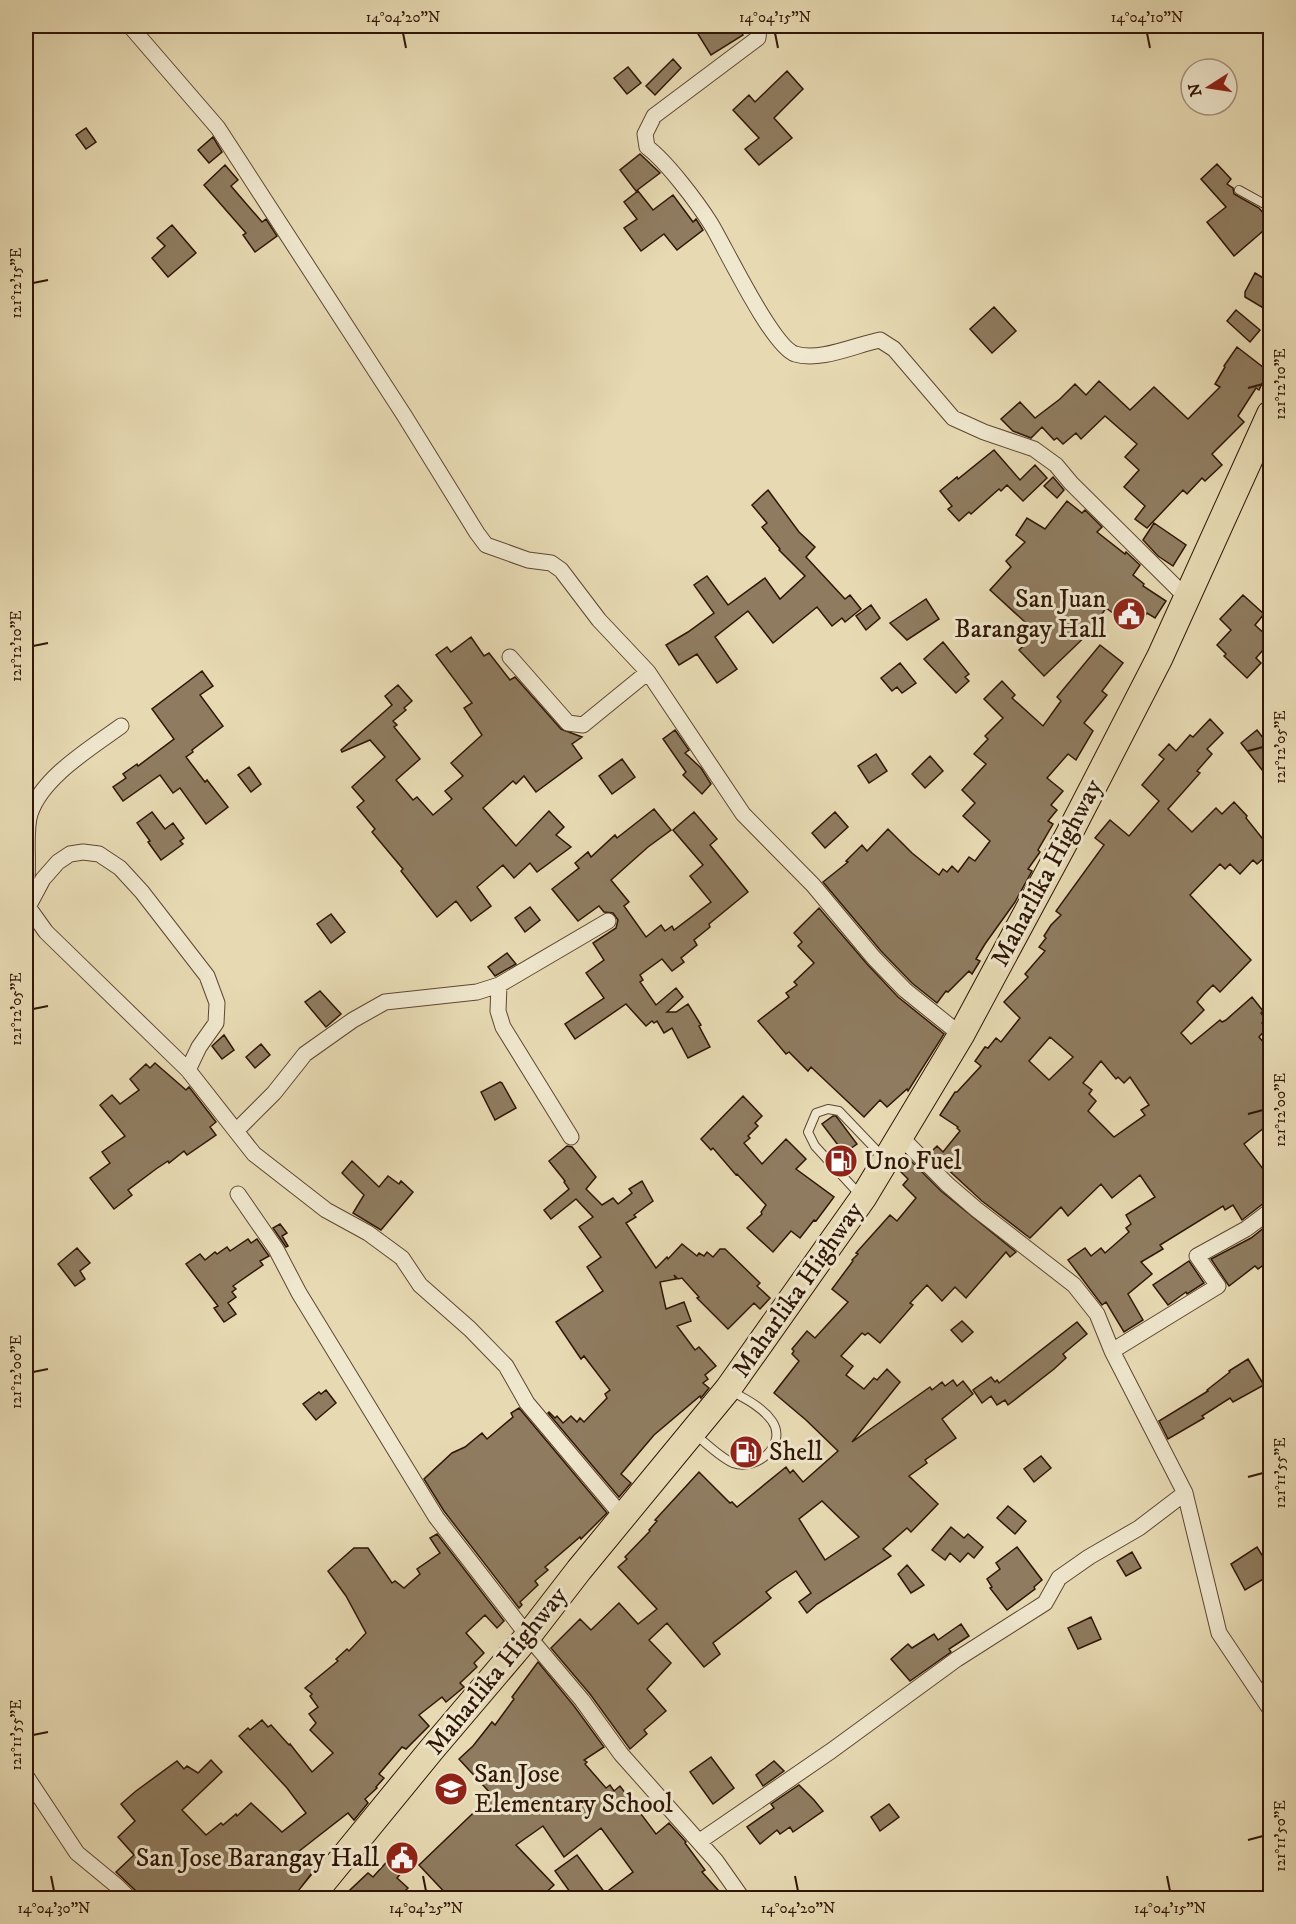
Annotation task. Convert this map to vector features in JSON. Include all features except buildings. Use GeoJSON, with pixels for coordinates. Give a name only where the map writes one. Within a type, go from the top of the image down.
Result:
{"type":"FeatureCollection","features":[{"type":"Feature","properties":{"kind":"highway","name":"Maharlika Highway"},"geometry":{"type":"LineString","coordinates":[[310,1899],[528,1636],[579,1570],[728,1389],[863,1198],[961,1035],[1069,834],[1160,657],[1270,414]]}},
{"type":"Feature","properties":{"kind":"street"},"geometry":{"type":"LineString","coordinates":[[130,26],[218,128],[486,545],[528,560],[551,563],[561,570],[599,620],[648,672],[743,814],[813,885],[874,958],[905,990],[961,1035]]}},
{"type":"Feature","properties":{"kind":"street"},"geometry":{"type":"LineString","coordinates":[[757,26],[759,28],[758,38],[654,116],[645,134],[647,147],[660,157],[710,222],[771,331],[793,354],[812,357],[880,340],[894,349],[952,418],[1034,449],[1056,465],[1071,483],[1187,598]]}},
{"type":"Feature","properties":{"kind":"street"},"geometry":{"type":"LineString","coordinates":[[510,657],[568,723],[583,725],[648,672]]}},
{"type":"Feature","properties":{"kind":"street"},"geometry":{"type":"LineString","coordinates":[[26,888],[30,814],[44,790],[55,775],[121,726]]}},
{"type":"Feature","properties":{"kind":"street"},"geometry":{"type":"LineString","coordinates":[[188,1070],[199,1047],[216,1023],[217,1003],[207,976],[142,892],[120,868],[99,854],[83,852],[70,854],[58,862],[43,879],[27,905],[46,932],[188,1070],[255,1154],[326,1210],[368,1233],[402,1258],[420,1286],[470,1329],[506,1366],[527,1403],[623,1517]]}},
{"type":"Feature","properties":{"kind":"street"},"geometry":{"type":"LineString","coordinates":[[237,1130],[274,1093],[305,1054],[353,1020],[385,1002],[477,992],[499,985],[608,921]]}},
{"type":"Feature","properties":{"kind":"street"},"geometry":{"type":"LineString","coordinates":[[499,985],[498,1011],[503,1027],[571,1137]]}},
{"type":"Feature","properties":{"kind":"street"},"geometry":{"type":"LineString","coordinates":[[901,1137],[947,1184],[976,1209],[1074,1285],[1097,1314],[1112,1351],[1185,1493],[1219,1633],[1270,1709]]}},
{"type":"Feature","properties":{"kind":"street"},"geometry":{"type":"LineString","coordinates":[[238,1194],[276,1249],[298,1293],[436,1518],[528,1636],[582,1700],[621,1754],[716,1861],[742,1899]]}},
{"type":"Feature","properties":{"kind":"street"},"geometry":{"type":"LineString","coordinates":[[1112,1351],[1218,1286],[1197,1256],[1246,1229],[1270,1210]]}},
{"type":"Feature","properties":{"kind":"street"},"geometry":{"type":"LineString","coordinates":[[700,1842],[831,1751],[957,1659],[1045,1603],[1059,1578],[1089,1557],[1139,1528],[1185,1493]]}},
{"type":"Feature","properties":{"kind":"street"},"geometry":{"type":"LineString","coordinates":[[26,1776],[78,1854],[117,1886],[129,1899]]}},
{"type":"Feature","properties":{"kind":"lane"},"geometry":{"type":"LineString","coordinates":[[1239,189],[1270,207]]}},
{"type":"Feature","properties":{"kind":"lane"},"geometry":{"type":"LineString","coordinates":[[863,1198],[815,1146],[808,1132],[816,1113],[828,1109],[839,1111],[886,1160]]}},
{"type":"Feature","properties":{"kind":"lane"},"geometry":{"type":"LineString","coordinates":[[693,1433],[734,1463],[752,1464],[766,1456],[774,1447],[776,1432],[773,1422],[752,1402],[728,1389]]}},
{"type":"Feature","properties":{"kind":"place","name":"San Juan Barangay Hall"},"geometry":{"type":"Point","coordinates":[1129,614]}},
{"type":"Feature","properties":{"kind":"place","name":"Uno Fuel"},"geometry":{"type":"Point","coordinates":[841,1161]}},
{"type":"Feature","properties":{"kind":"place","name":"Shell"},"geometry":{"type":"Point","coordinates":[746,1452]}},
{"type":"Feature","properties":{"kind":"place","name":"San Jose Elementary School"},"geometry":{"type":"Point","coordinates":[451,1789]}},
{"type":"Feature","properties":{"kind":"place","name":"San Jose Barangay Hall"},"geometry":{"type":"Point","coordinates":[402,1858]}}]}
